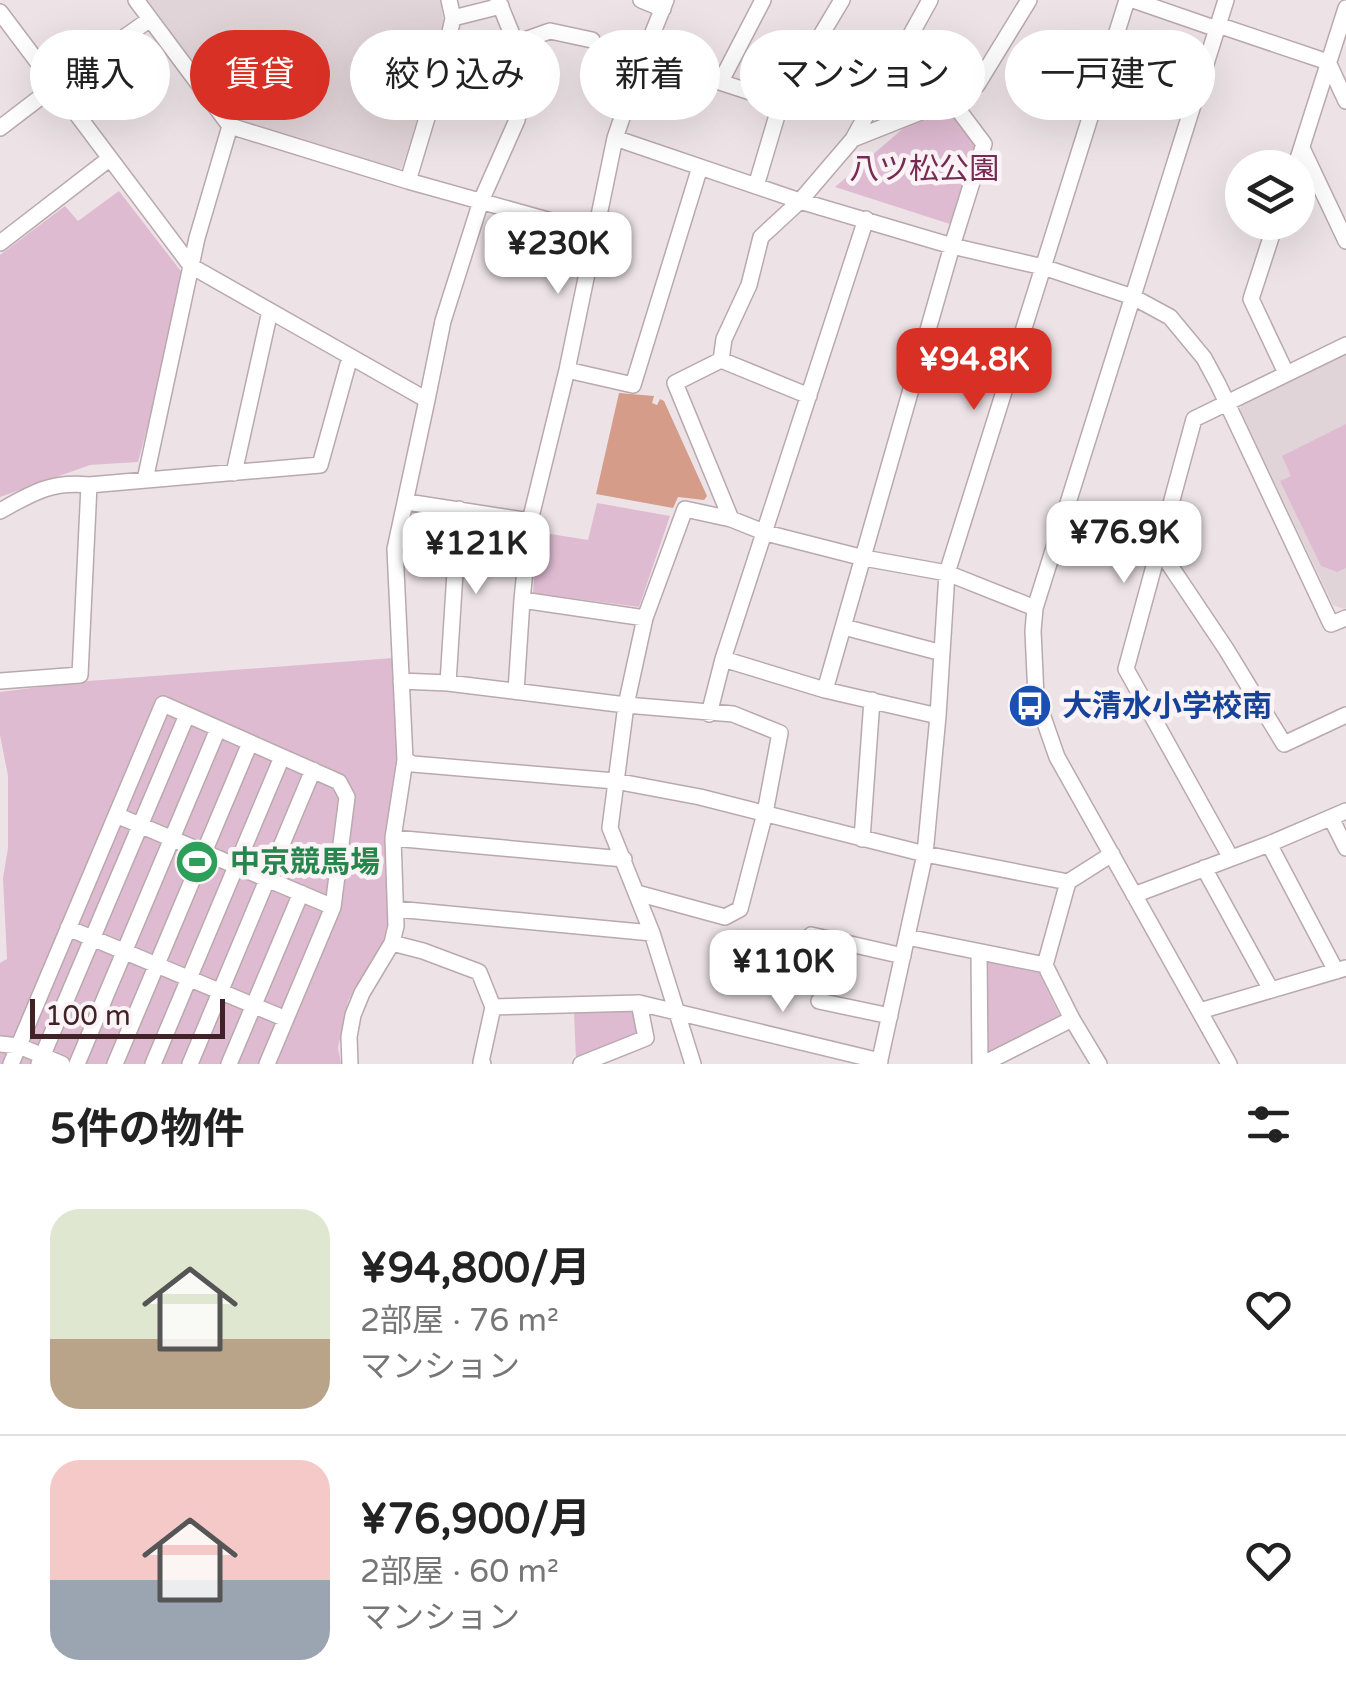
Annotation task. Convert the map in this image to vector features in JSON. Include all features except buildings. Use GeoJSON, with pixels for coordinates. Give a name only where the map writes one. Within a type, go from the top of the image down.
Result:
{"type":"FeatureCollection","features":[{"type":"Feature","properties":{"kind":"street"},"geometry":{"type":"LineString","coordinates":[[136,0],[230,126],[594,233]]}},
{"type":"Feature","properties":{"kind":"street"},"geometry":{"type":"LineString","coordinates":[[408,180],[454,18],[449,0]]}},
{"type":"Feature","properties":{"kind":"street"},"geometry":{"type":"LineString","coordinates":[[641,0],[664,4],[654,30]]}},
{"type":"Feature","properties":{"kind":"street"},"geometry":{"type":"LineString","coordinates":[[740,87],[722,81],[763,0]]}},
{"type":"Feature","properties":{"kind":"street"},"geometry":{"type":"LineString","coordinates":[[824,30],[842,0]]}},
{"type":"Feature","properties":{"kind":"street"},"geometry":{"type":"LineString","coordinates":[[721,360],[724,339],[748,285],[761,237],[800,200],[853,139],[930,0]]}},
{"type":"Feature","properties":{"kind":"street"},"geometry":{"type":"LineString","coordinates":[[985,72],[1029,0]]}},
{"type":"Feature","properties":{"kind":"street"},"geometry":{"type":"LineString","coordinates":[[494,1007],[639,1003],[879,1063],[925,854],[947,573],[1130,0],[1328,62],[1346,101]]}},
{"type":"Feature","properties":{"kind":"street"},"geometry":{"type":"LineString","coordinates":[[1226,0],[1035,608],[1034,666],[1036,697],[1057,757],[1229,1064]]}},
{"type":"Feature","properties":{"kind":"street"},"geometry":{"type":"LineString","coordinates":[[454,18],[500,3],[511,30]]}},
{"type":"Feature","properties":{"kind":"street"},"geometry":{"type":"LineString","coordinates":[[1346,8],[1302,148],[1346,240]]}},
{"type":"Feature","properties":{"kind":"street"},"geometry":{"type":"LineString","coordinates":[[0,12],[30,52]]}},
{"type":"Feature","properties":{"kind":"street"},"geometry":{"type":"LineString","coordinates":[[136,30],[150,20]]}},
{"type":"Feature","properties":{"kind":"street"},"geometry":{"type":"LineString","coordinates":[[0,128],[30,105]]}},
{"type":"Feature","properties":{"kind":"street"},"geometry":{"type":"LineString","coordinates":[[80,120],[191,266],[427,400]]}},
{"type":"Feature","properties":{"kind":"street"},"geometry":{"type":"LineString","coordinates":[[350,1064],[348,1036],[353,1014],[392,943],[396,926],[393,838],[406,760],[395,549],[443,320],[480,201],[517,120]]}},
{"type":"Feature","properties":{"kind":"street"},"geometry":{"type":"LineString","coordinates":[[516,691],[530,522],[621,120]]}},
{"type":"Feature","properties":{"kind":"street"},"geometry":{"type":"LineString","coordinates":[[756,186],[776,120]]}},
{"type":"Feature","properties":{"kind":"street"},"geometry":{"type":"LineString","coordinates":[[853,139],[901,120]]}},
{"type":"Feature","properties":{"kind":"street"},"geometry":{"type":"LineString","coordinates":[[826,690],[984,144],[966,120]]}},
{"type":"Feature","properties":{"kind":"street"},"geometry":{"type":"LineString","coordinates":[[145,480],[191,266],[230,126]]}},
{"type":"Feature","properties":{"kind":"street"},"geometry":{"type":"LineString","coordinates":[[615,138],[800,200],[1133,296],[1170,318],[1204,358],[1331,624],[1346,618]]}},
{"type":"Feature","properties":{"kind":"street"},"geometry":{"type":"LineString","coordinates":[[0,243],[109,159]]}},
{"type":"Feature","properties":{"kind":"street"},"geometry":{"type":"LineString","coordinates":[[566,370],[633,386],[700,167]]}},
{"type":"Feature","properties":{"kind":"street"},"geometry":{"type":"LineString","coordinates":[[709,714],[866,219]]}},
{"type":"Feature","properties":{"kind":"street"},"geometry":{"type":"LineString","coordinates":[[1270,240],[1250,299],[1286,373]]}},
{"type":"Feature","properties":{"kind":"street"},"geometry":{"type":"LineString","coordinates":[[234,473],[270,311]]}},
{"type":"Feature","properties":{"kind":"street"},"geometry":{"type":"LineString","coordinates":[[1231,858],[1126,669],[1194,420],[1346,345]]}},
{"type":"Feature","properties":{"kind":"street"},"geometry":{"type":"LineString","coordinates":[[0,511],[42,488],[68,483],[89,485],[320,465],[350,356]]}},
{"type":"Feature","properties":{"kind":"street"},"geometry":{"type":"LineString","coordinates":[[731,519],[675,383],[721,360],[810,396]]}},
{"type":"Feature","properties":{"kind":"street"},"geometry":{"type":"LineString","coordinates":[[0,680],[80,675],[89,485]]}},
{"type":"Feature","properties":{"kind":"street"},"geometry":{"type":"LineString","coordinates":[[407,502],[530,522]]}},
{"type":"Feature","properties":{"kind":"street"},"geometry":{"type":"LineString","coordinates":[[448,682],[459,509]]}},
{"type":"Feature","properties":{"kind":"street"},"geometry":{"type":"LineString","coordinates":[[695,1064],[652,933],[610,828],[626,705],[645,618],[685,509],[864,558],[947,573],[1035,608]]}},
{"type":"Feature","properties":{"kind":"street"},"geometry":{"type":"LineString","coordinates":[[1158,549],[1284,744],[1346,715]]}},
{"type":"Feature","properties":{"kind":"street"},"geometry":{"type":"LineString","coordinates":[[522,600],[645,618]]}},
{"type":"Feature","properties":{"kind":"street"},"geometry":{"type":"LineString","coordinates":[[844,627],[942,653]]}},
{"type":"Feature","properties":{"kind":"street"},"geometry":{"type":"LineString","coordinates":[[724,659],[826,690],[938,716]]}},
{"type":"Feature","properties":{"kind":"street"},"geometry":{"type":"LineString","coordinates":[[401,681],[448,682],[733,714],[780,733],[766,813],[740,909],[725,916],[637,893]]}},
{"type":"Feature","properties":{"kind":"street"},"geometry":{"type":"LineString","coordinates":[[862,839],[872,700]]}},
{"type":"Feature","properties":{"kind":"street"},"geometry":{"type":"LineString","coordinates":[[11,1064],[162,704],[339,782],[347,797],[332,907],[267,1064]]}},
{"type":"Feature","properties":{"kind":"street"},"geometry":{"type":"LineString","coordinates":[[40,1060],[187,715]]}},
{"type":"Feature","properties":{"kind":"street"},"geometry":{"type":"LineString","coordinates":[[77,1064],[218,728]]}},
{"type":"Feature","properties":{"kind":"street"},"geometry":{"type":"LineString","coordinates":[[115,1064],[250,742]]}},
{"type":"Feature","properties":{"kind":"street"},"geometry":{"type":"LineString","coordinates":[[153,1064],[282,757]]}},
{"type":"Feature","properties":{"kind":"street"},"geometry":{"type":"LineString","coordinates":[[406,760],[413,764],[615,781],[700,797],[925,854],[1068,882]]}},
{"type":"Feature","properties":{"kind":"street"},"geometry":{"type":"LineString","coordinates":[[190,1064],[313,770]]}},
{"type":"Feature","properties":{"kind":"street"},"geometry":{"type":"LineString","coordinates":[[1134,895],[1339,814],[1346,848]]}},
{"type":"Feature","properties":{"kind":"street"},"geometry":{"type":"LineString","coordinates":[[116,815],[332,907]]}},
{"type":"Feature","properties":{"kind":"street"},"geometry":{"type":"LineString","coordinates":[[393,838],[624,859]]}},
{"type":"Feature","properties":{"kind":"street"},"geometry":{"type":"LineString","coordinates":[[1200,1011],[1341,969],[1269,844]]}},
{"type":"Feature","properties":{"kind":"street"},"geometry":{"type":"LineString","coordinates":[[1099,1064],[1045,965],[1068,882],[1112,854]]}},
{"type":"Feature","properties":{"kind":"street"},"geometry":{"type":"LineString","coordinates":[[1204,868],[1271,990]]}},
{"type":"Feature","properties":{"kind":"street"},"geometry":{"type":"LineString","coordinates":[[229,1064],[300,894]]}},
{"type":"Feature","properties":{"kind":"street"},"geometry":{"type":"LineString","coordinates":[[396,909],[652,933]]}},
{"type":"Feature","properties":{"kind":"street"},"geometry":{"type":"LineString","coordinates":[[68,928],[286,1019]]}},
{"type":"Feature","properties":{"kind":"street"},"geometry":{"type":"LineString","coordinates":[[811,935],[903,956]]}},
{"type":"Feature","properties":{"kind":"street"},"geometry":{"type":"LineString","coordinates":[[907,937],[1045,965]]}},
{"type":"Feature","properties":{"kind":"street"},"geometry":{"type":"LineString","coordinates":[[392,943],[479,972],[494,1007],[482,1064]]}},
{"type":"Feature","properties":{"kind":"street"},"geometry":{"type":"LineString","coordinates":[[980,952],[982,1064],[1072,1019]]}},
{"type":"Feature","properties":{"kind":"street"},"geometry":{"type":"LineString","coordinates":[[819,1001],[890,1016]]}},
{"type":"Feature","properties":{"kind":"street"},"geometry":{"type":"LineString","coordinates":[[581,1064],[646,1038],[639,1003]]}},
{"type":"Feature","properties":{"kind":"street"},"geometry":{"type":"LineString","coordinates":[[0,1044],[19,1046],[40,1060],[62,1064]]}},
{"type":"Feature","properties":{"kind":"shaded area"},"geometry":{"type":"Polygon","coordinates":[[[141,0],[440,0],[443,20],[442,30],[350,30],[350,120],[417,120],[402,168],[395,170],[240,120],[330,120],[330,30],[190,30],[190,64],[170,38],[170,30],[164,30],[141,0]]]}},
{"type":"Feature","properties":{"kind":"shaded area"},"geometry":{"type":"Polygon","coordinates":[[[1346,354],[1344,609],[1333,605],[1240,410],[1242,403],[1346,354]]]}},
{"type":"Feature","properties":{"kind":"shaded area"},"geometry":{"type":"Polygon","coordinates":[[[619,393],[654,396],[652,403],[657,405],[660,399],[664,401],[707,496],[704,500],[678,497],[673,508],[596,494],[619,393]]]}},
{"type":"Feature","properties":{"kind":"green space","name":"八ツ松公園"},"geometry":{"type":"Polygon","coordinates":[[[923,120],[966,120],[982,138],[953,225],[835,187],[906,126],[923,120]]]}},
{"type":"Feature","properties":{"kind":"green space"},"geometry":{"type":"Polygon","coordinates":[[[119,191],[187,279],[138,462],[90,465],[0,497],[0,255],[65,206],[78,221],[119,191]]]}},
{"type":"Feature","properties":{"kind":"green space"},"geometry":{"type":"Polygon","coordinates":[[[1346,424],[1346,568],[1337,572],[1321,566],[1280,481],[1291,476],[1282,456],[1346,424]]]}},
{"type":"Feature","properties":{"kind":"green space"},"geometry":{"type":"Polygon","coordinates":[[[597,503],[670,516],[639,607],[533,593],[538,532],[588,540],[597,503]]]}},
{"type":"Feature","properties":{"kind":"green space","name":"中京競馬場"},"geometry":{"type":"Polygon","coordinates":[[[393,658],[398,755],[387,936],[348,1001],[338,1048],[341,1064],[0,1064],[0,963],[7,959],[3,878],[8,848],[8,776],[0,735],[0,692],[88,681],[393,658]]]}},
{"type":"Feature","properties":{"kind":"green space"},"geometry":{"type":"Polygon","coordinates":[[[986,961],[1039,973],[1060,1016],[986,1057],[986,961]]]}},
{"type":"Feature","properties":{"kind":"green space"},"geometry":{"type":"Polygon","coordinates":[[[633,1010],[638,1034],[576,1059],[574,1013],[633,1010]]]}},
{"type":"Feature","properties":{"kind":"place","name":"大清水小学校南"},"geometry":{"type":"Point","coordinates":[1030,706]}},
{"type":"Feature","properties":{"kind":"place","name":"中京競馬場"},"geometry":{"type":"Point","coordinates":[197,862]}}]}
